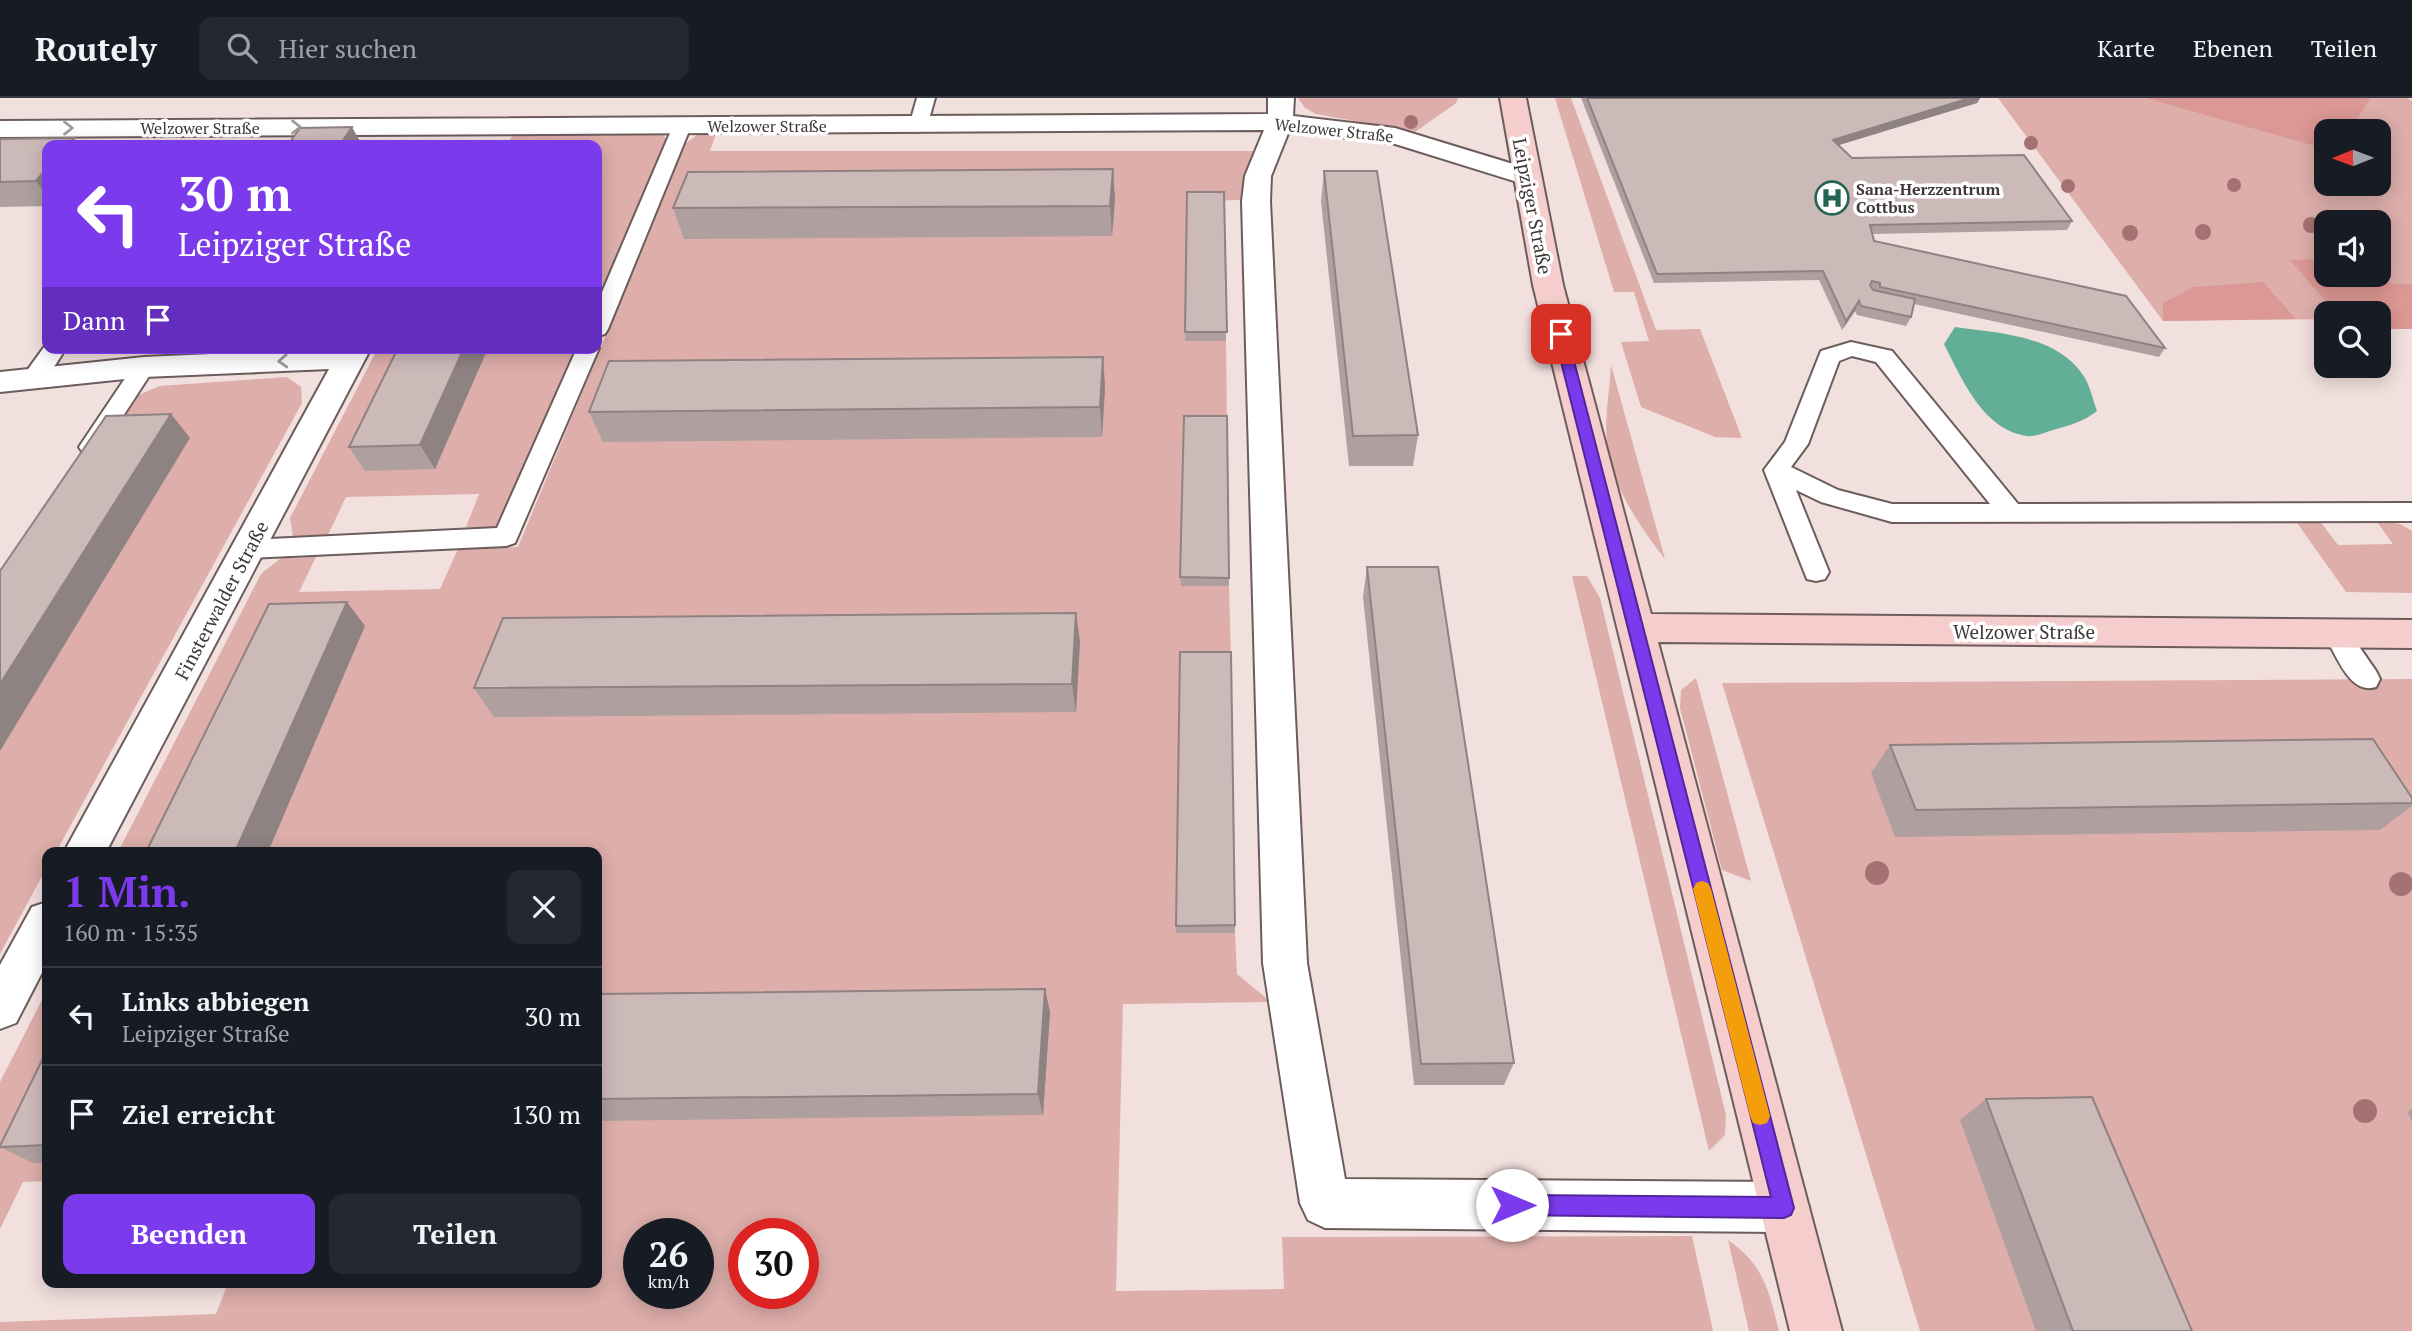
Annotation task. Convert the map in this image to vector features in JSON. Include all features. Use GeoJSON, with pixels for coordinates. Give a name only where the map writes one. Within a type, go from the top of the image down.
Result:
{"type":"FeatureCollection","features":[{"type":"Feature","properties":{"kind":"street"},"geometry":{"type":"LineString","coordinates":[[468,136],[491,98]]}},
{"type":"Feature","properties":{"kind":"street","name":"Leipziger Straße"},"geometry":{"type":"LineString","coordinates":[[1513,98],[1548,285],[1816,1331]]}},
{"type":"Feature","properties":{"kind":"street"},"geometry":{"type":"LineString","coordinates":[[1280,110],[1258,176],[1256,201],[1285,963],[1325,1203],[1784,1208]]}},
{"type":"Feature","properties":{"kind":"street","name":"Welzower Straße"},"geometry":{"type":"LineString","coordinates":[[0,129],[468,136],[682,126],[918,125],[1280,110],[1395,136],[1527,177]]}},
{"type":"Feature","properties":{"kind":"street"},"geometry":{"type":"LineString","coordinates":[[0,382],[144,368],[339,354]]}},
{"type":"Feature","properties":{"kind":"street","name":"Finsterwalder Straße"},"geometry":{"type":"LineString","coordinates":[[88,847],[352,354]]}},
{"type":"Feature","properties":{"kind":"street","name":"Welzower Straße"},"geometry":{"type":"LineString","coordinates":[[1636,628],[2412,634]]}},
{"type":"Feature","properties":{"kind":"street"},"geometry":{"type":"LineString","coordinates":[[0,1008],[42,930]]}},
{"type":"Feature","properties":{"kind":"lane"},"geometry":{"type":"LineString","coordinates":[[918,125],[926,98]]}},
{"type":"Feature","properties":{"kind":"lane"},"geometry":{"type":"LineString","coordinates":[[602,317],[682,126]]}},
{"type":"Feature","properties":{"kind":"lane"},"geometry":{"type":"LineString","coordinates":[[1776,470],[1796,444],[1829,356],[1852,349],[1884,356],[2012,514]]}},
{"type":"Feature","properties":{"kind":"lane"},"geometry":{"type":"LineString","coordinates":[[32,379],[51,354]]}},
{"type":"Feature","properties":{"kind":"lane"},"geometry":{"type":"LineString","coordinates":[[248,549],[506,537],[585,354]]}},
{"type":"Feature","properties":{"kind":"lane"},"geometry":{"type":"LineString","coordinates":[[76,470],[144,368]]}},
{"type":"Feature","properties":{"kind":"lane"},"geometry":{"type":"LineString","coordinates":[[1776,470],[1830,496],[1892,513],[2412,512]]}},
{"type":"Feature","properties":{"kind":"lane"},"geometry":{"type":"LineString","coordinates":[[1776,470],[1816,572]]}},
{"type":"Feature","properties":{"kind":"lane"},"geometry":{"type":"LineString","coordinates":[[2336,633],[2366,679]]}},
{"type":"Feature","properties":{"kind":"shaded area"},"geometry":{"type":"Polygon","coordinates":[[[1298,98],[1458,98],[1456,103],[1415,132],[1316,114],[1305,108],[1298,98]]]}},
{"type":"Feature","properties":{"kind":"shaded area"},"geometry":{"type":"Polygon","coordinates":[[[1555,98],[1571,98],[1656,330],[1700,329],[1742,438],[1715,437],[1641,407],[1621,342],[1649,341],[1634,292],[1614,292],[1555,98]]]}},
{"type":"Feature","properties":{"kind":"shaded area"},"geometry":{"type":"Polygon","coordinates":[[[1998,98],[2408,98],[2412,101],[2412,318],[2391,315],[2391,301],[2314,301],[2314,319],[2163,321],[1998,98]]]}},
{"type":"Feature","properties":{"kind":"shaded area"},"geometry":{"type":"Polygon","coordinates":[[[2146,98],[2370,98],[2357,119],[2314,119],[2314,146],[2146,98]]]}},
{"type":"Feature","properties":{"kind":"shaded area"},"geometry":{"type":"Polygon","coordinates":[[[663,134],[667,142],[602,292],[602,140],[510,140],[513,135],[663,134]]]}},
{"type":"Feature","properties":{"kind":"shaded area"},"geometry":{"type":"Polygon","coordinates":[[[716,134],[710,151],[1257,151],[1243,200],[1188,201],[1185,341],[1226,341],[1227,425],[1181,586],[1229,586],[1231,660],[1177,933],[1235,933],[1237,974],[1271,1002],[1123,1004],[1116,1291],[1284,1289],[1282,1237],[1692,1236],[1713,1331],[0,1331],[0,1322],[216,1314],[226,1288],[602,1288],[602,847],[121,847],[261,574],[281,558],[316,557],[299,592],[440,589],[458,549],[518,547],[598,354],[602,354],[602,344],[685,144],[697,135],[716,134]]]}},
{"type":"Feature","properties":{"kind":"shaded area"},"geometry":{"type":"Polygon","coordinates":[[[2314,259],[2314,287],[2391,287],[2391,283],[2412,284],[2412,329],[2391,329],[2391,301],[2326,301],[2290,260],[2314,259]]]}},
{"type":"Feature","properties":{"kind":"shaded area"},"geometry":{"type":"Polygon","coordinates":[[[2263,282],[2296,319],[2163,321],[2163,303],[2194,287],[2263,282]]]}},
{"type":"Feature","properties":{"kind":"shaded area"},"geometry":{"type":"Polygon","coordinates":[[[1955,327],[2025,338],[2058,351],[2083,375],[2097,411],[2076,423],[2033,436],[2012,432],[1998,424],[1976,401],[1944,344],[1955,327]]]}},
{"type":"Feature","properties":{"kind":"shaded area"},"geometry":{"type":"Polygon","coordinates":[[[375,354],[574,354],[500,527],[466,527],[479,494],[346,497],[328,535],[293,536],[290,518],[375,354]]]}},
{"type":"Feature","properties":{"kind":"shaded area"},"geometry":{"type":"Polygon","coordinates":[[[1611,365],[1665,559],[1628,504],[1614,474],[1606,423],[1611,365]]]}},
{"type":"Feature","properties":{"kind":"shaded area"},"geometry":{"type":"Polygon","coordinates":[[[287,377],[301,387],[302,403],[59,847],[42,847],[42,876],[0,954],[0,608],[139,395],[159,386],[287,377]]]}},
{"type":"Feature","properties":{"kind":"shaded area"},"geometry":{"type":"Polygon","coordinates":[[[2375,519],[2400,524],[2412,531],[2412,593],[2346,592],[2295,520],[2319,520],[2338,545],[2393,544],[2375,519]]]}},
{"type":"Feature","properties":{"kind":"shaded area"},"geometry":{"type":"Polygon","coordinates":[[[1572,576],[1587,576],[1600,598],[1726,1115],[1725,1135],[1709,1151],[1572,576]]]}},
{"type":"Feature","properties":{"kind":"shaded area"},"geometry":{"type":"Polygon","coordinates":[[[1696,678],[1751,881],[1722,870],[1680,708],[1681,690],[1696,678]]]}},
{"type":"Feature","properties":{"kind":"shaded area"},"geometry":{"type":"Polygon","coordinates":[[[2412,679],[2412,1331],[1920,1331],[1722,683],[2412,679]]]}},
{"type":"Feature","properties":{"kind":"shaded area"},"geometry":{"type":"Polygon","coordinates":[[[42,1000],[42,1181],[23,1182],[0,1229],[0,1082],[42,1000]]]}},
{"type":"Feature","properties":{"kind":"shaded area"},"geometry":{"type":"Polygon","coordinates":[[[1728,1240],[1750,1259],[1757,1269],[1768,1291],[1779,1331],[1749,1331],[1728,1240]]]}},
{"type":"Feature","properties":{"kind":"building","name":"Sana-Herzzentrum Cottbus"},"geometry":{"type":"Polygon","coordinates":[[[1587,98],[1970,98],[1833,140],[1852,158],[2024,155],[2072,221],[1870,225],[1874,241],[2126,296],[2165,348],[1880,287],[1880,283],[1872,281],[1870,285],[1873,290],[1915,299],[1911,317],[1861,306],[1859,301],[1846,321],[1823,271],[1657,274],[1587,98]]]}},
{"type":"Feature","properties":{"kind":"building"},"geometry":{"type":"Polygon","coordinates":[[[352,127],[343,140],[292,140],[300,128],[352,127]]]}},
{"type":"Feature","properties":{"kind":"building"},"geometry":{"type":"Polygon","coordinates":[[[74,138],[42,140],[42,174],[36,181],[0,182],[0,139],[74,138]]]}},
{"type":"Feature","properties":{"kind":"building"},"geometry":{"type":"Polygon","coordinates":[[[1113,169],[1110,206],[673,208],[688,172],[1113,169]]]}},
{"type":"Feature","properties":{"kind":"building"},"geometry":{"type":"Polygon","coordinates":[[[1324,171],[1377,171],[1418,435],[1353,436],[1324,171]]]}},
{"type":"Feature","properties":{"kind":"building"},"geometry":{"type":"Polygon","coordinates":[[[1187,192],[1224,192],[1227,332],[1185,332],[1187,192]]]}},
{"type":"Feature","properties":{"kind":"building"},"geometry":{"type":"Polygon","coordinates":[[[395,354],[461,354],[420,445],[349,447],[395,354]]]}},
{"type":"Feature","properties":{"kind":"building"},"geometry":{"type":"Polygon","coordinates":[[[1103,357],[1100,407],[589,412],[609,361],[1103,357]]]}},
{"type":"Feature","properties":{"kind":"building"},"geometry":{"type":"Polygon","coordinates":[[[171,414],[0,684],[0,571],[106,416],[171,414]]]}},
{"type":"Feature","properties":{"kind":"building"},"geometry":{"type":"Polygon","coordinates":[[[1184,416],[1227,416],[1229,578],[1180,577],[1184,416]]]}},
{"type":"Feature","properties":{"kind":"building"},"geometry":{"type":"Polygon","coordinates":[[[1367,567],[1438,567],[1514,1063],[1421,1064],[1367,567]]]}},
{"type":"Feature","properties":{"kind":"building"},"geometry":{"type":"Polygon","coordinates":[[[347,602],[237,847],[148,847],[269,604],[347,602]]]}},
{"type":"Feature","properties":{"kind":"building"},"geometry":{"type":"Polygon","coordinates":[[[1076,613],[1072,684],[474,688],[503,618],[1076,613]]]}},
{"type":"Feature","properties":{"kind":"building"},"geometry":{"type":"Polygon","coordinates":[[[1180,652],[1231,652],[1235,925],[1176,926],[1180,652]]]}},
{"type":"Feature","properties":{"kind":"building"},"geometry":{"type":"Polygon","coordinates":[[[2373,739],[2412,798],[2412,803],[1916,810],[1890,745],[2373,739]]]}},
{"type":"Feature","properties":{"kind":"building"},"geometry":{"type":"Polygon","coordinates":[[[1045,989],[1038,1094],[602,1099],[602,994],[1045,989]]]}},
{"type":"Feature","properties":{"kind":"building"},"geometry":{"type":"Polygon","coordinates":[[[42,1060],[42,1145],[0,1146],[42,1060]]]}},
{"type":"Feature","properties":{"kind":"building"},"geometry":{"type":"Polygon","coordinates":[[[2092,1097],[2192,1331],[2073,1331],[1986,1099],[2092,1097]]]}},
{"type":"Feature","properties":{"kind":"slow traffic"},"geometry":{"type":"LineString","coordinates":[[1702,889],[1760,1116]]}},
{"type":"Feature","properties":{"kind":"place","name":"Sana-Herzzentrum Cottbus"},"geometry":{"type":"Point","coordinates":[1832,198]}},
{"type":"Feature","properties":{"kind":"route"},"geometry":{"type":"LineString","coordinates":[[1512,1205],[1784,1208],[1561,334]]}}]}
